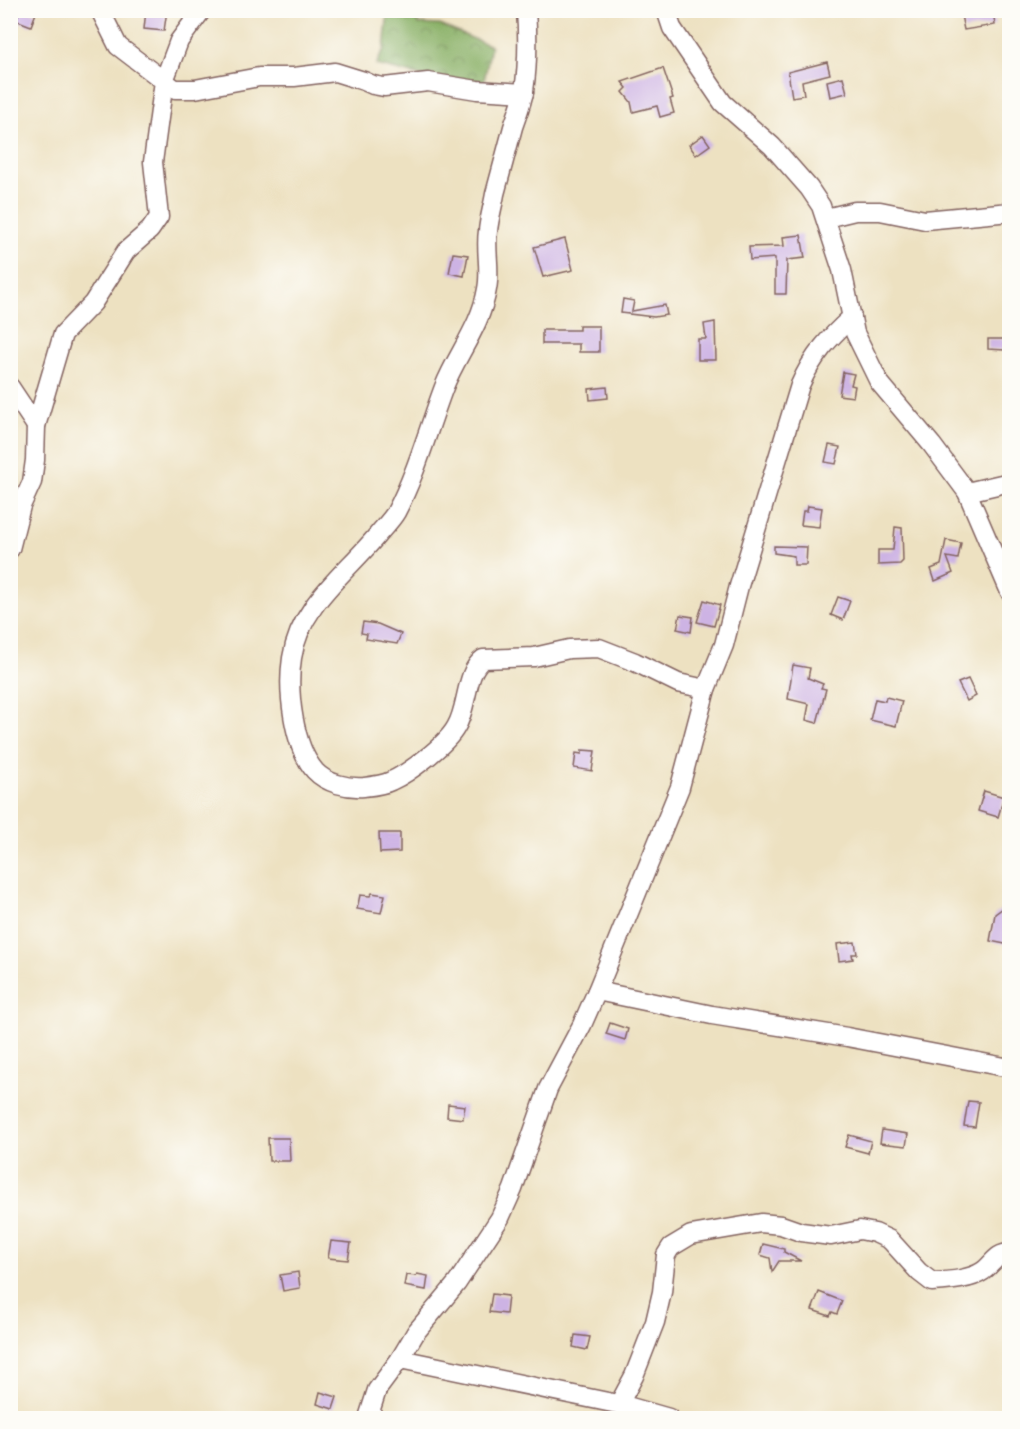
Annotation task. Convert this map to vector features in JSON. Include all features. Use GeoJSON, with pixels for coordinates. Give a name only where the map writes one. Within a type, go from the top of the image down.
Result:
{"type":"FeatureCollection","features":[{"type":"Feature","properties":{"kind":"street"},"geometry":{"type":"LineString","coordinates":[[100,10],[118,46],[175,89],[195,88],[260,77],[294,77],[335,72],[384,87],[428,82],[477,90],[524,93]]}},
{"type":"Feature","properties":{"kind":"street"},"geometry":{"type":"LineString","coordinates":[[10,549],[21,506],[32,482],[36,460],[36,426],[63,334],[93,303],[126,251],[150,230],[159,217],[153,162],[164,81],[179,41],[202,10]]}},
{"type":"Feature","properties":{"kind":"street"},"geometry":{"type":"LineString","coordinates":[[525,10],[528,41],[524,93],[504,162],[488,231],[488,289],[479,317],[444,386],[421,455],[395,514],[314,604],[298,634],[291,658],[291,696],[303,753],[316,772],[333,782],[353,788],[390,782],[438,749],[457,727],[472,673],[483,659],[534,657],[569,649],[599,648],[678,683],[706,689]]}},
{"type":"Feature","properties":{"kind":"street"},"geometry":{"type":"LineString","coordinates":[[666,10],[672,28],[723,103],[772,146],[809,188],[826,218],[840,262],[855,333],[879,382],[932,445],[967,492],[1010,592]]}},
{"type":"Feature","properties":{"kind":"street"},"geometry":{"type":"LineString","coordinates":[[826,218],[855,211],[880,211],[925,220],[1010,212]]}},
{"type":"Feature","properties":{"kind":"street"},"geometry":{"type":"LineString","coordinates":[[368,1419],[377,1390],[416,1332],[457,1283],[500,1218],[513,1189],[548,1089],[597,991],[680,787],[706,689],[724,645],[739,586],[800,385],[818,351],[852,316]]}},
{"type":"Feature","properties":{"kind":"street"},"geometry":{"type":"LineString","coordinates":[[10,387],[36,426]]}},
{"type":"Feature","properties":{"kind":"street"},"geometry":{"type":"LineString","coordinates":[[967,492],[1010,482]]}},
{"type":"Feature","properties":{"kind":"street"},"geometry":{"type":"LineString","coordinates":[[597,991],[712,1015],[847,1037],[1010,1068]]}},
{"type":"Feature","properties":{"kind":"street"},"geometry":{"type":"LineString","coordinates":[[619,1404],[634,1376],[655,1322],[662,1292],[666,1255],[671,1247],[691,1235],[761,1223],[831,1236],[860,1230],[890,1240],[919,1272],[932,1282],[957,1279],[978,1273],[996,1257],[1010,1253]]}},
{"type":"Feature","properties":{"kind":"street"},"geometry":{"type":"LineString","coordinates":[[400,1359],[619,1404],[652,1412],[669,1419]]}},
{"type":"Feature","properties":{"kind":"green space"},"geometry":{"type":"Polygon","coordinates":[[[388,11],[416,11],[418,24],[440,25],[491,46],[483,86],[473,89],[376,65],[384,49],[388,11]]]}},
{"type":"Feature","properties":{"kind":"building"},"geometry":{"type":"Polygon","coordinates":[[[20,10],[36,13],[31,26],[16,20],[20,10]]]}},
{"type":"Feature","properties":{"kind":"building"},"geometry":{"type":"Polygon","coordinates":[[[146,10],[167,10],[164,31],[144,29],[146,10]]]}},
{"type":"Feature","properties":{"kind":"building"},"geometry":{"type":"Polygon","coordinates":[[[966,10],[993,10],[995,25],[964,30],[961,15],[966,14],[966,10]]]}},
{"type":"Feature","properties":{"kind":"building"},"geometry":{"type":"Polygon","coordinates":[[[827,62],[830,74],[802,81],[804,95],[792,97],[788,72],[827,62]]]}},
{"type":"Feature","properties":{"kind":"building"},"geometry":{"type":"Polygon","coordinates":[[[663,68],[673,98],[670,99],[674,113],[660,117],[657,106],[633,112],[631,102],[623,92],[627,88],[622,82],[663,68]]]}},
{"type":"Feature","properties":{"kind":"building"},"geometry":{"type":"Polygon","coordinates":[[[843,77],[847,93],[830,97],[827,81],[843,77]]]}},
{"type":"Feature","properties":{"kind":"building"},"geometry":{"type":"Polygon","coordinates":[[[703,135],[710,145],[696,155],[689,145],[703,135]]]}},
{"type":"Feature","properties":{"kind":"building"},"geometry":{"type":"Polygon","coordinates":[[[801,235],[805,258],[787,260],[786,294],[775,294],[775,258],[750,260],[749,247],[784,246],[783,237],[801,235]]]}},
{"type":"Feature","properties":{"kind":"building"},"geometry":{"type":"Polygon","coordinates":[[[565,239],[573,270],[543,277],[534,247],[565,239]]]}},
{"type":"Feature","properties":{"kind":"building"},"geometry":{"type":"Polygon","coordinates":[[[453,253],[468,255],[464,276],[449,273],[453,253]]]}},
{"type":"Feature","properties":{"kind":"building"},"geometry":{"type":"Polygon","coordinates":[[[623,299],[634,301],[632,311],[665,305],[667,315],[654,317],[621,313],[623,299]]]}},
{"type":"Feature","properties":{"kind":"building"},"geometry":{"type":"Polygon","coordinates":[[[715,322],[716,360],[698,360],[698,339],[706,339],[704,324],[715,322]]]}},
{"type":"Feature","properties":{"kind":"building"},"geometry":{"type":"Polygon","coordinates":[[[579,326],[599,326],[599,352],[579,352],[579,344],[542,344],[542,330],[579,330],[579,326]]]}},
{"type":"Feature","properties":{"kind":"building"},"geometry":{"type":"Polygon","coordinates":[[[988,339],[1006,339],[1005,350],[988,349],[988,339]]]}},
{"type":"Feature","properties":{"kind":"building"},"geometry":{"type":"Polygon","coordinates":[[[843,372],[854,374],[851,385],[855,386],[853,397],[839,395],[843,372]]]}},
{"type":"Feature","properties":{"kind":"building"},"geometry":{"type":"Polygon","coordinates":[[[607,387],[608,398],[590,400],[589,389],[607,387]]]}},
{"type":"Feature","properties":{"kind":"building"},"geometry":{"type":"Polygon","coordinates":[[[829,445],[840,447],[836,464],[825,462],[829,445]]]}},
{"type":"Feature","properties":{"kind":"building"},"geometry":{"type":"Polygon","coordinates":[[[808,506],[822,508],[819,527],[801,525],[803,511],[807,511],[808,506]]]}},
{"type":"Feature","properties":{"kind":"building"},"geometry":{"type":"Polygon","coordinates":[[[895,527],[902,528],[903,561],[900,564],[878,565],[878,550],[893,550],[895,527]]]}},
{"type":"Feature","properties":{"kind":"building"},"geometry":{"type":"Polygon","coordinates":[[[946,540],[961,543],[958,559],[947,557],[953,573],[935,581],[931,569],[941,565],[946,540]]]}},
{"type":"Feature","properties":{"kind":"building"},"geometry":{"type":"Polygon","coordinates":[[[774,546],[807,547],[806,565],[794,565],[794,556],[774,553],[774,546]]]}},
{"type":"Feature","properties":{"kind":"building"},"geometry":{"type":"Polygon","coordinates":[[[838,597],[850,601],[843,620],[831,615],[838,597]]]}},
{"type":"Feature","properties":{"kind":"building"},"geometry":{"type":"Polygon","coordinates":[[[704,600],[720,605],[714,626],[697,622],[704,600]]]}},
{"type":"Feature","properties":{"kind":"building"},"geometry":{"type":"Polygon","coordinates":[[[680,615],[693,617],[691,632],[677,629],[680,615]]]}},
{"type":"Feature","properties":{"kind":"building"},"geometry":{"type":"Polygon","coordinates":[[[363,622],[378,624],[401,634],[397,644],[366,639],[367,634],[361,633],[363,622]]]}},
{"type":"Feature","properties":{"kind":"building"},"geometry":{"type":"Polygon","coordinates":[[[793,665],[810,668],[808,678],[823,684],[821,688],[826,689],[817,723],[806,720],[809,704],[788,699],[793,665]]]}},
{"type":"Feature","properties":{"kind":"building"},"geometry":{"type":"Polygon","coordinates":[[[968,679],[976,696],[967,701],[958,683],[968,679]]]}},
{"type":"Feature","properties":{"kind":"building"},"geometry":{"type":"Polygon","coordinates":[[[886,697],[902,701],[896,726],[870,720],[875,699],[885,701],[886,697]]]}},
{"type":"Feature","properties":{"kind":"building"},"geometry":{"type":"Polygon","coordinates":[[[582,750],[595,751],[592,771],[574,768],[576,753],[582,754],[582,750]]]}},
{"type":"Feature","properties":{"kind":"building"},"geometry":{"type":"Polygon","coordinates":[[[984,791],[1004,797],[998,817],[978,811],[984,791]]]}},
{"type":"Feature","properties":{"kind":"building"},"geometry":{"type":"Polygon","coordinates":[[[379,833],[400,833],[400,852],[380,853],[379,833]]]}},
{"type":"Feature","properties":{"kind":"building"},"geometry":{"type":"Polygon","coordinates":[[[372,893],[385,895],[381,913],[357,909],[360,895],[370,896],[372,893]]]}},
{"type":"Feature","properties":{"kind":"building"},"geometry":{"type":"Polygon","coordinates":[[[1010,903],[1010,945],[990,941],[995,914],[1010,903]]]}},
{"type":"Feature","properties":{"kind":"building"},"geometry":{"type":"Polygon","coordinates":[[[855,942],[857,954],[852,954],[853,959],[839,961],[837,944],[855,942]]]}},
{"type":"Feature","properties":{"kind":"building"},"geometry":{"type":"Polygon","coordinates":[[[610,1023],[628,1029],[625,1040],[606,1034],[610,1023]]]}},
{"type":"Feature","properties":{"kind":"building"},"geometry":{"type":"Polygon","coordinates":[[[968,1101],[979,1102],[975,1127],[964,1126],[968,1101]]]}},
{"type":"Feature","properties":{"kind":"building"},"geometry":{"type":"Polygon","coordinates":[[[448,1104],[465,1106],[463,1119],[447,1117],[448,1104]]]}},
{"type":"Feature","properties":{"kind":"building"},"geometry":{"type":"Polygon","coordinates":[[[882,1130],[908,1134],[906,1146],[880,1143],[882,1130]]]}},
{"type":"Feature","properties":{"kind":"building"},"geometry":{"type":"Polygon","coordinates":[[[849,1135],[871,1141],[868,1153],[845,1147],[849,1135]]]}},
{"type":"Feature","properties":{"kind":"building"},"geometry":{"type":"Polygon","coordinates":[[[268,1138],[289,1138],[290,1161],[269,1161],[268,1138]]]}},
{"type":"Feature","properties":{"kind":"building"},"geometry":{"type":"Polygon","coordinates":[[[331,1241],[351,1243],[348,1260],[328,1258],[331,1241]]]}},
{"type":"Feature","properties":{"kind":"building"},"geometry":{"type":"Polygon","coordinates":[[[763,1244],[784,1249],[784,1252],[801,1261],[779,1261],[772,1272],[770,1258],[760,1255],[763,1244]]]}},
{"type":"Feature","properties":{"kind":"building"},"geometry":{"type":"Polygon","coordinates":[[[298,1272],[300,1288],[283,1291],[280,1275],[298,1272]]]}},
{"type":"Feature","properties":{"kind":"building"},"geometry":{"type":"Polygon","coordinates":[[[417,1274],[428,1276],[426,1290],[404,1286],[406,1275],[416,1276],[417,1274]]]}},
{"type":"Feature","properties":{"kind":"building"},"geometry":{"type":"Polygon","coordinates":[[[819,1292],[842,1301],[837,1314],[832,1312],[830,1316],[812,1310],[819,1292]]]}},
{"type":"Feature","properties":{"kind":"building"},"geometry":{"type":"Polygon","coordinates":[[[492,1294],[508,1296],[506,1314],[489,1312],[492,1294]]]}},
{"type":"Feature","properties":{"kind":"building"},"geometry":{"type":"Polygon","coordinates":[[[575,1335],[590,1337],[587,1350],[573,1347],[575,1335]]]}},
{"type":"Feature","properties":{"kind":"building"},"geometry":{"type":"Polygon","coordinates":[[[320,1392],[337,1397],[333,1409],[317,1404],[320,1392]]]}}]}
